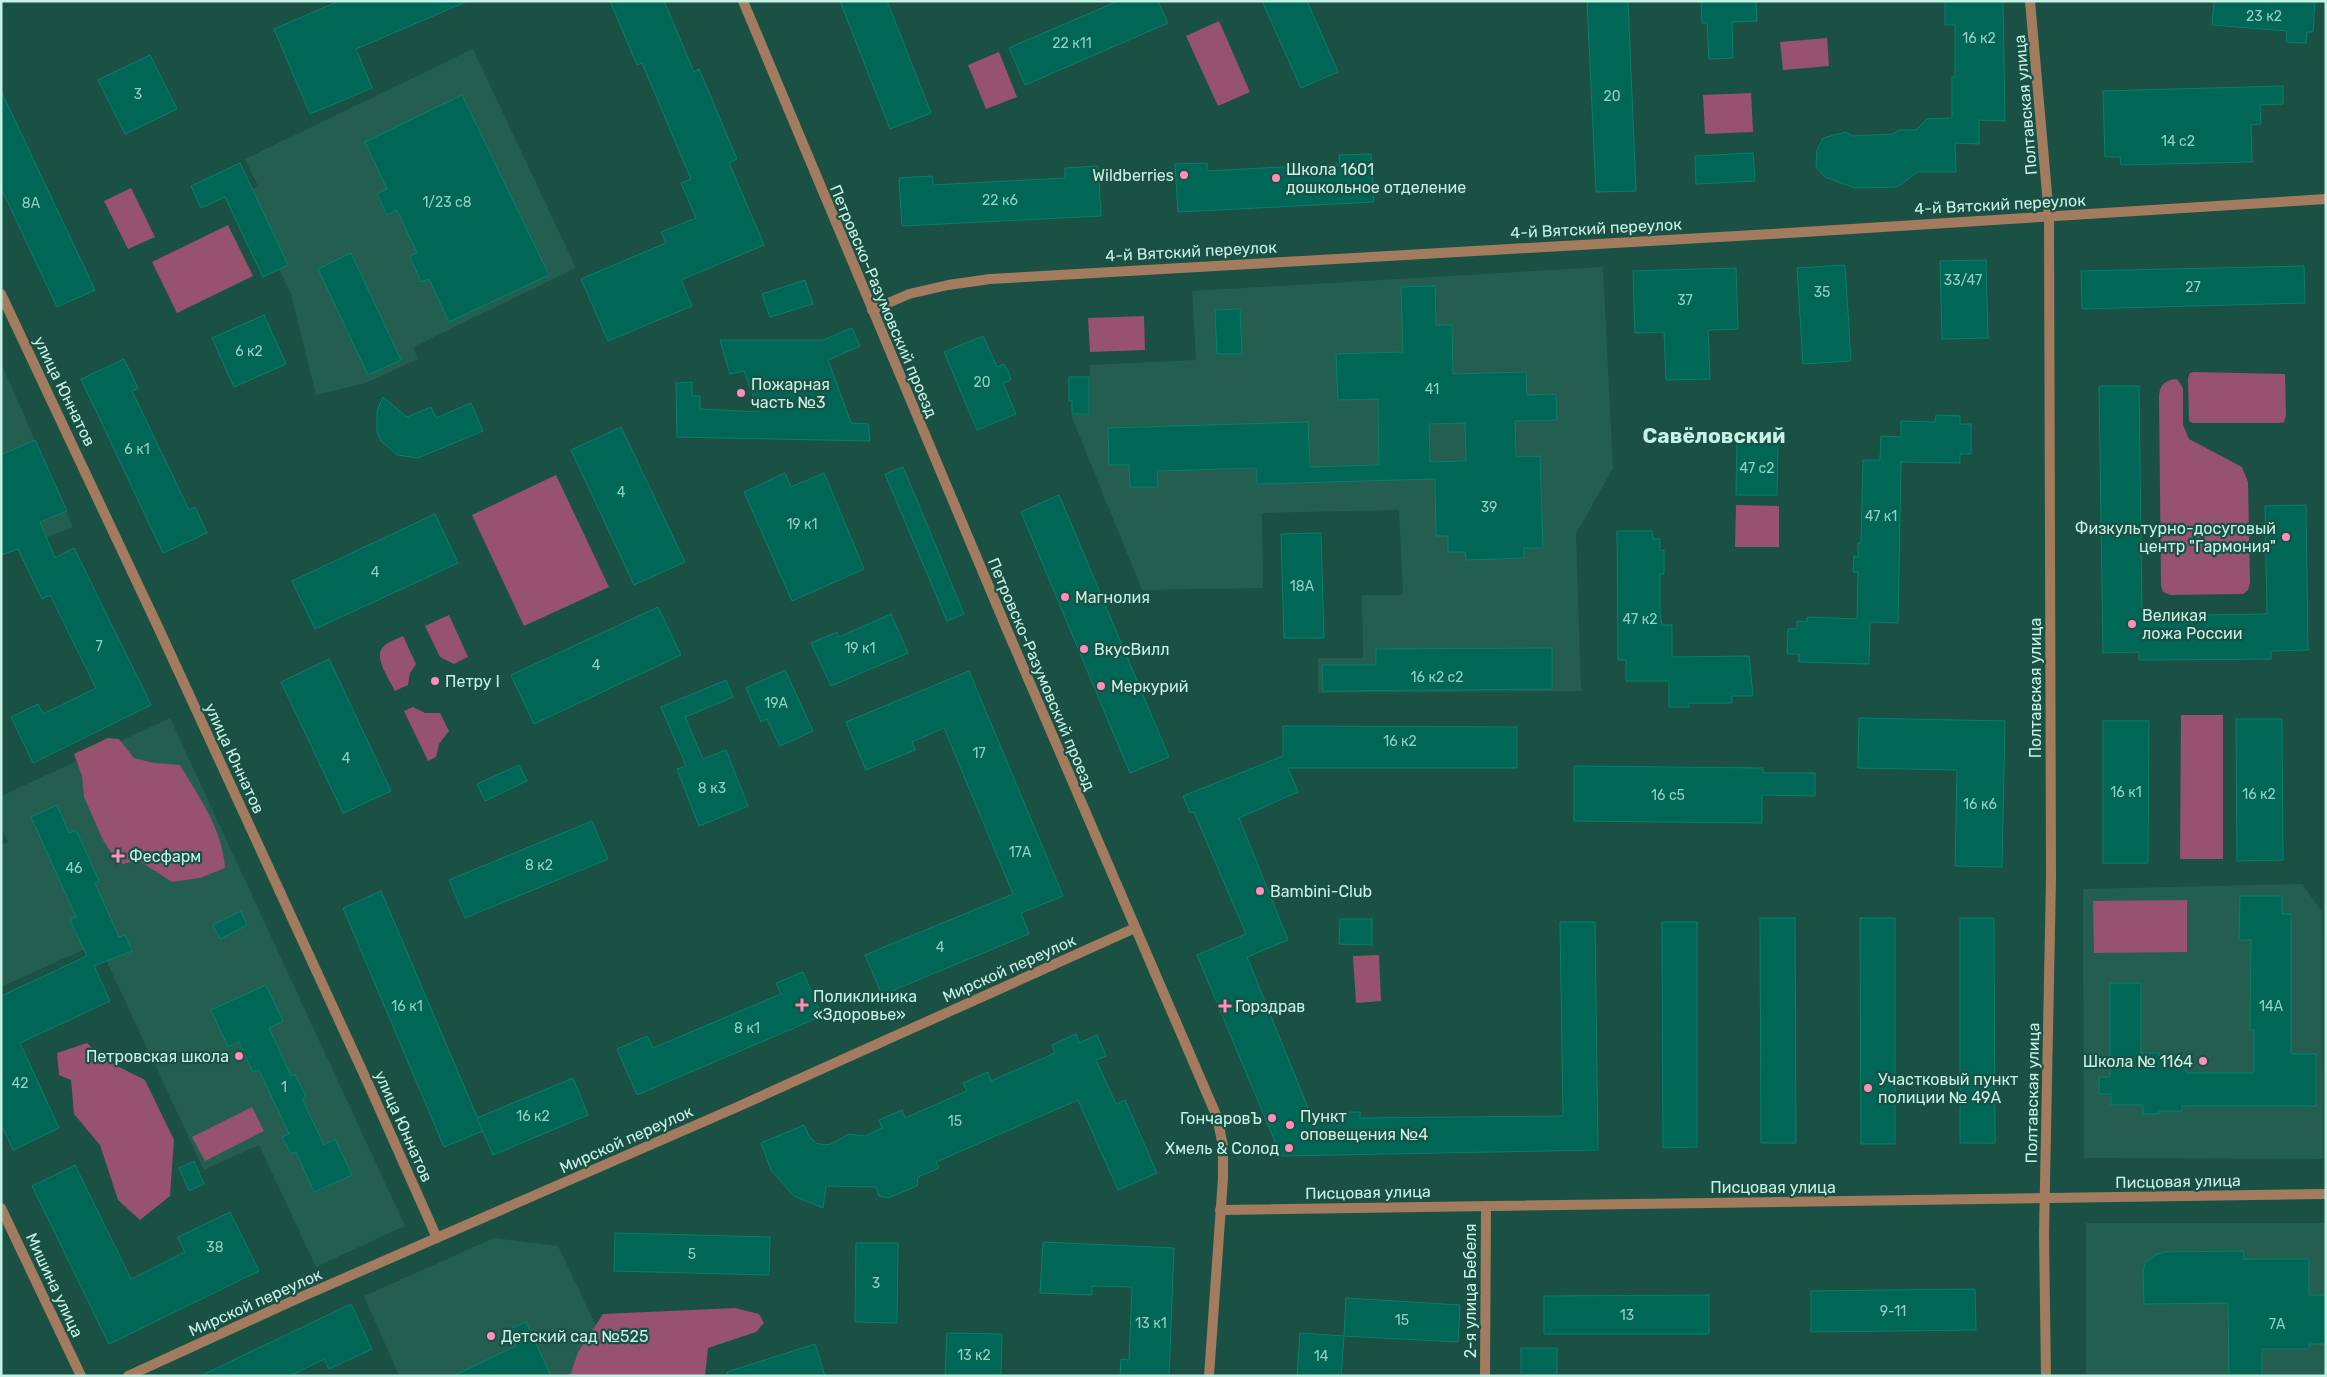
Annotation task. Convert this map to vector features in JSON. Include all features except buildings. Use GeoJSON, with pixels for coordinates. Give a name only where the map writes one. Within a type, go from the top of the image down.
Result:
{"type":"FeatureCollection","features":[{"type":"Feature","properties":{"kind":"street","name":"Петровско-Разумовский проезд"},"geometry":{"type":"LineString","coordinates":[[743,1],[872,310],[1217,1117],[1222,1146],[1223,1178],[1208,1376]]}},
{"type":"Feature","properties":{"kind":"street","name":"Полтавская улица"},"geometry":{"type":"LineString","coordinates":[[2030,1],[2049,216],[2051,878],[2046,1199],[2046,1376]]}},
{"type":"Feature","properties":{"kind":"street","name":"4-й Вятский переулок"},"geometry":{"type":"LineString","coordinates":[[872,310],[908,294],[990,279],[2326,199]]}},
{"type":"Feature","properties":{"kind":"street","name":"улица Юннатов"},"geometry":{"type":"LineString","coordinates":[[1,294],[64,422],[374,1095],[437,1238]]}},
{"type":"Feature","properties":{"kind":"street","name":"Мирской переулок"},"geometry":{"type":"LineString","coordinates":[[128,1376],[283,1305],[867,1050],[1136,928]]}},
{"type":"Feature","properties":{"kind":"street","name":"Писцовая улица"},"geometry":{"type":"LineString","coordinates":[[1220,1210],[2326,1194]]}},
{"type":"Feature","properties":{"kind":"street","name":"2-я улица Бебеля"},"geometry":{"type":"LineString","coordinates":[[1485,1376],[1486,1206]]}},
{"type":"Feature","properties":{"kind":"street","name":"Мишина улица"},"geometry":{"type":"LineString","coordinates":[[1,1208],[81,1376]]}},
{"type":"Feature","properties":{"kind":"shaded area"},"geometry":{"type":"Polygon","coordinates":[[[1219,21],[1250,92],[1218,106],[1186,36],[1219,21]]]}},
{"type":"Feature","properties":{"kind":"shaded area"},"geometry":{"type":"Polygon","coordinates":[[[1827,38],[1829,66],[1783,70],[1780,42],[1827,38]]]}},
{"type":"Feature","properties":{"kind":"shaded area"},"geometry":{"type":"Polygon","coordinates":[[[473,49],[576,268],[413,347],[418,359],[366,383],[316,395],[291,294],[242,194],[258,186],[245,159],[473,49]]]}},
{"type":"Feature","properties":{"kind":"shaded area"},"geometry":{"type":"Polygon","coordinates":[[[999,52],[1017,97],[986,109],[968,65],[999,52]]]}},
{"type":"Feature","properties":{"kind":"shaded area"},"geometry":{"type":"Polygon","coordinates":[[[1751,93],[1753,132],[1705,134],[1703,95],[1751,93]]]}},
{"type":"Feature","properties":{"kind":"shaded area"},"geometry":{"type":"Polygon","coordinates":[[[131,188],[155,237],[128,249],[104,201],[131,188]]]}},
{"type":"Feature","properties":{"kind":"shaded area"},"geometry":{"type":"Polygon","coordinates":[[[228,225],[253,276],[177,313],[152,262],[228,225]]]}},
{"type":"Feature","properties":{"kind":"shaded area"},"geometry":{"type":"Polygon","coordinates":[[[1603,267],[1613,468],[1576,534],[1581,691],[1318,693],[1318,658],[1363,658],[1362,595],[1403,595],[1399,510],[1262,513],[1263,588],[1142,590],[1071,415],[1090,414],[1090,365],[1196,360],[1192,291],[1603,267]]]}},
{"type":"Feature","properties":{"kind":"shaded area"},"geometry":{"type":"Polygon","coordinates":[[[1144,316],[1145,350],[1090,352],[1088,318],[1144,316]]]}},
{"type":"Feature","properties":{"kind":"shaded area"},"geometry":{"type":"Polygon","coordinates":[[[1,363],[73,527],[1,555],[1,363]]]}},
{"type":"Feature","properties":{"kind":"shaded area"},"geometry":{"type":"Polygon","coordinates":[[[2190,373],[2285,374],[2286,416],[2284,422],[2193,423],[2189,421],[2188,378],[2190,373]]]}},
{"type":"Feature","properties":{"kind":"shaded area"},"geometry":{"type":"Polygon","coordinates":[[[2177,379],[2183,388],[2183,425],[2189,439],[2242,467],[2248,482],[2250,582],[2248,590],[2243,594],[2170,595],[2163,592],[2161,586],[2159,396],[2164,383],[2177,379]]]}},
{"type":"Feature","properties":{"kind":"shaded area"},"geometry":{"type":"Polygon","coordinates":[[[556,475],[609,587],[524,626],[472,515],[556,475]]]}},
{"type":"Feature","properties":{"kind":"shaded area"},"geometry":{"type":"Polygon","coordinates":[[[1736,505],[1779,506],[1779,547],[1735,547],[1736,505]]]}},
{"type":"Feature","properties":{"kind":"shaded area"},"geometry":{"type":"Polygon","coordinates":[[[449,615],[468,657],[454,664],[440,657],[425,626],[449,615]]]}},
{"type":"Feature","properties":{"kind":"shaded area"},"geometry":{"type":"Polygon","coordinates":[[[403,636],[416,664],[410,673],[408,685],[395,691],[383,668],[380,656],[381,650],[386,644],[403,636]]]}},
{"type":"Feature","properties":{"kind":"shaded area"},"geometry":{"type":"Polygon","coordinates":[[[413,707],[425,713],[440,713],[449,731],[439,744],[436,757],[428,761],[404,711],[413,707]]]}},
{"type":"Feature","properties":{"kind":"shaded area"},"geometry":{"type":"Polygon","coordinates":[[[2181,715],[2223,715],[2223,859],[2180,859],[2181,715]]]}},
{"type":"Feature","properties":{"kind":"shaded area"},"geometry":{"type":"Polygon","coordinates":[[[170,718],[405,1226],[316,1267],[259,1145],[204,1170],[98,943],[1,987],[1,845],[8,842],[1,826],[1,796],[170,718]]]}},
{"type":"Feature","properties":{"kind":"shaded area"},"geometry":{"type":"Polygon","coordinates":[[[108,738],[119,739],[134,758],[154,763],[180,765],[215,827],[220,840],[225,868],[200,878],[172,882],[138,860],[119,865],[103,840],[84,797],[82,776],[74,754],[108,738]]]}},
{"type":"Feature","properties":{"kind":"shaded area","name":"Школа № 1164"},"geometry":{"type":"Polygon","coordinates":[[[2302,884],[2322,912],[2323,1159],[2084,1158],[2083,889],[2302,884]]]}},
{"type":"Feature","properties":{"kind":"shaded area"},"geometry":{"type":"Polygon","coordinates":[[[2187,900],[2187,952],[2094,953],[2093,901],[2187,900]]]}},
{"type":"Feature","properties":{"kind":"shaded area"},"geometry":{"type":"Polygon","coordinates":[[[1379,955],[1381,1001],[1356,1003],[1353,956],[1379,955]]]}},
{"type":"Feature","properties":{"kind":"shaded area"},"geometry":{"type":"Polygon","coordinates":[[[87,1043],[103,1059],[145,1080],[174,1140],[170,1196],[140,1220],[118,1200],[100,1145],[74,1114],[71,1080],[59,1075],[57,1053],[87,1043]]]}},
{"type":"Feature","properties":{"kind":"shaded area"},"geometry":{"type":"Polygon","coordinates":[[[252,1107],[264,1131],[205,1161],[192,1137],[252,1107]]]}},
{"type":"Feature","properties":{"kind":"shaded area"},"geometry":{"type":"Polygon","coordinates":[[[2086,1223],[2326,1223],[2326,1376],[2086,1376],[2086,1223]]]}},
{"type":"Feature","properties":{"kind":"shaded area","name":"Детский сад №525"},"geometry":{"type":"Polygon","coordinates":[[[494,1238],[558,1246],[620,1376],[399,1376],[364,1296],[494,1238]]]}},
{"type":"Feature","properties":{"kind":"shaded area"},"geometry":{"type":"Polygon","coordinates":[[[735,1308],[759,1314],[764,1323],[756,1332],[708,1348],[705,1376],[565,1376],[571,1373],[578,1352],[603,1314],[735,1308]]]}},
{"type":"Feature","properties":{"kind":"place","name":"Wildberries"},"geometry":{"type":"Point","coordinates":[1184,175]}},
{"type":"Feature","properties":{"kind":"place","name":"Школа 1601 дошкольное отделение"},"geometry":{"type":"Point","coordinates":[1276,178]}},
{"type":"Feature","properties":{"kind":"place","name":"Пожарная часть №3"},"geometry":{"type":"Point","coordinates":[741,393]}},
{"type":"Feature","properties":{"kind":"place","name":"Физкультурно-досуговый центр \"Гармония\""},"geometry":{"type":"Point","coordinates":[2286,537]}},
{"type":"Feature","properties":{"kind":"place","name":"Магнолия"},"geometry":{"type":"Point","coordinates":[1065,597]}},
{"type":"Feature","properties":{"kind":"place","name":"Великая ложа России"},"geometry":{"type":"Point","coordinates":[2132,624]}},
{"type":"Feature","properties":{"kind":"place","name":"ВкусВилл"},"geometry":{"type":"Point","coordinates":[1084,649]}},
{"type":"Feature","properties":{"kind":"place","name":"Петру I"},"geometry":{"type":"Point","coordinates":[435,681]}},
{"type":"Feature","properties":{"kind":"place","name":"Меркурий"},"geometry":{"type":"Point","coordinates":[1101,686]}},
{"type":"Feature","properties":{"kind":"place","name":"Фесфарм"},"geometry":{"type":"Point","coordinates":[118,856]}},
{"type":"Feature","properties":{"kind":"place","name":"Bambini-Club"},"geometry":{"type":"Point","coordinates":[1260,891]}},
{"type":"Feature","properties":{"kind":"place","name":"Поликлиника «Здоровье»"},"geometry":{"type":"Point","coordinates":[802,1005]}},
{"type":"Feature","properties":{"kind":"place","name":"Горздрав"},"geometry":{"type":"Point","coordinates":[1225,1006]}},
{"type":"Feature","properties":{"kind":"place","name":"Петровская школа"},"geometry":{"type":"Point","coordinates":[239,1056]}},
{"type":"Feature","properties":{"kind":"place","name":"Школа № 1164"},"geometry":{"type":"Point","coordinates":[2203,1061]}},
{"type":"Feature","properties":{"kind":"place","name":"Участковый пункт полиции № 49А"},"geometry":{"type":"Point","coordinates":[1868,1088]}},
{"type":"Feature","properties":{"kind":"place","name":"ГончаровЪ"},"geometry":{"type":"Point","coordinates":[1272,1118]}},
{"type":"Feature","properties":{"kind":"place","name":"Пункт оповещения №4"},"geometry":{"type":"Point","coordinates":[1290,1125]}},
{"type":"Feature","properties":{"kind":"place","name":"Хмель & Солод"},"geometry":{"type":"Point","coordinates":[1289,1148]}},
{"type":"Feature","properties":{"kind":"place","name":"Детский сад №525"},"geometry":{"type":"Point","coordinates":[491,1336]}},
{"type":"Feature","properties":{"kind":"district","name":"Савёловский"},"geometry":{"type":"Point","coordinates":[1714,436]}}]}
